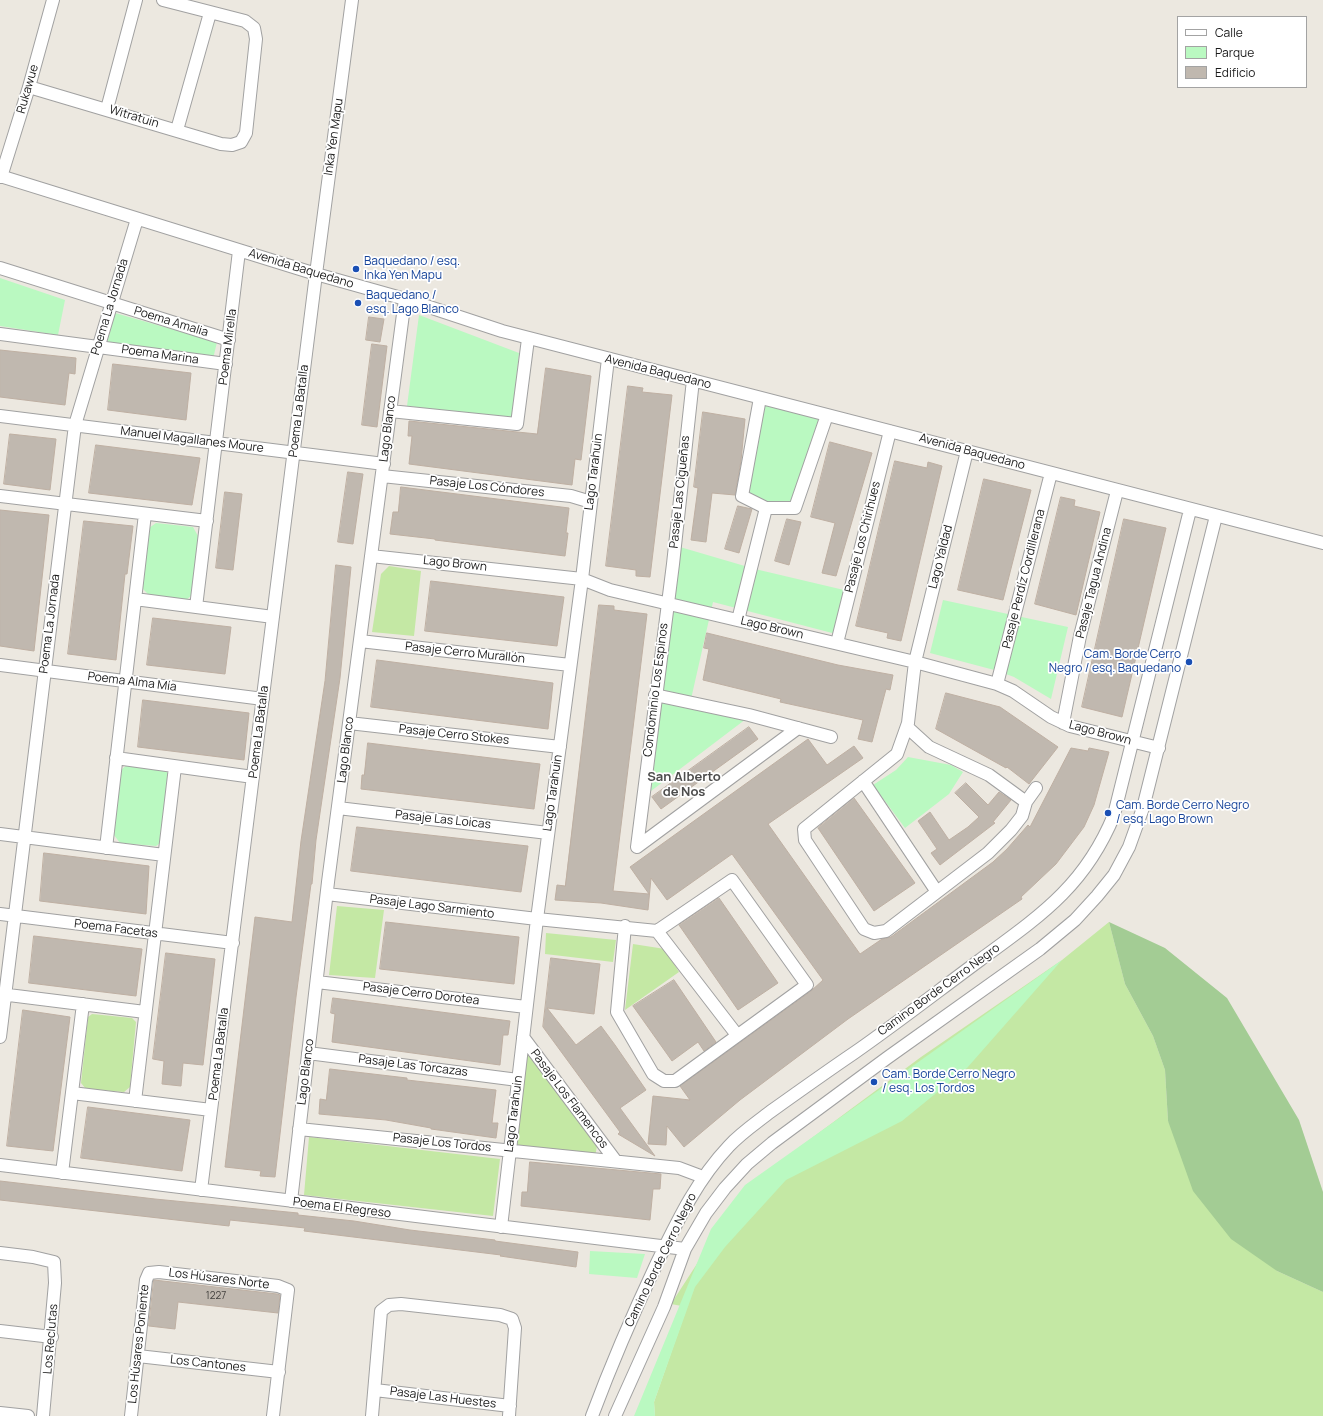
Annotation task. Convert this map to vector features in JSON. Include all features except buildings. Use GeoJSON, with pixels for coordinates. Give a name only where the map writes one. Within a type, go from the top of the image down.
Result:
{"type":"FeatureCollection","features":[{"type":"Feature","properties":{"kind":"street","name":"Rukawue"},"geometry":{"type":"LineString","coordinates":[[1,177],[29,87],[53,0]]}},
{"type":"Feature","properties":{"kind":"street"},"geometry":{"type":"LineString","coordinates":[[107,109],[136,0]]}},
{"type":"Feature","properties":{"kind":"street"},"geometry":{"type":"LineString","coordinates":[[162,0],[210,13],[178,130]]}},
{"type":"Feature","properties":{"kind":"street","name":"Inka Yen Mapu"},"geometry":{"type":"LineString","coordinates":[[316,274],[352,0]]}},
{"type":"Feature","properties":{"kind":"street","name":"Witratuin"},"geometry":{"type":"LineString","coordinates":[[29,87],[221,144],[238,144],[246,133],[256,39],[254,28],[245,21],[210,13]]}},
{"type":"Feature","properties":{"kind":"street","name":"Avenida Baquedano"},"geometry":{"type":"LineString","coordinates":[[1,177],[316,274],[405,299],[528,339],[693,380],[1323,544]]}},
{"type":"Feature","properties":{"kind":"street","name":"Poema La Jornada"},"geometry":{"type":"LineString","coordinates":[[0,1037],[3,994],[16,916],[44,671],[75,425],[137,219]]}},
{"type":"Feature","properties":{"kind":"street","name":"Poema Mirella"},"geometry":{"type":"LineString","coordinates":[[196,607],[240,251]]}},
{"type":"Feature","properties":{"kind":"street","name":"Poema Amalia"},"geometry":{"type":"LineString","coordinates":[[0,268],[229,340]]}},
{"type":"Feature","properties":{"kind":"street","name":"Poema La Batalla"},"geometry":{"type":"LineString","coordinates":[[201,1190],[316,274]]}},
{"type":"Feature","properties":{"kind":"street","name":"Lago Blanco"},"geometry":{"type":"LineString","coordinates":[[291,1201],[327,894],[405,299]]}},
{"type":"Feature","properties":{"kind":"street","name":"Poema Marina"},"geometry":{"type":"LineString","coordinates":[[0,334],[226,364]]}},
{"type":"Feature","properties":{"kind":"street"},"geometry":{"type":"LineString","coordinates":[[390,412],[517,424],[528,339]]}},
{"type":"Feature","properties":{"kind":"street","name":"Lago Tarahuin"},"geometry":{"type":"LineString","coordinates":[[501,1227],[526,1007],[582,579],[608,359]]}},
{"type":"Feature","properties":{"kind":"street","name":"Pasaje Las Cigueñas"},"geometry":{"type":"LineString","coordinates":[[667,603],[673,564],[693,380]]}},
{"type":"Feature","properties":{"kind":"street"},"geometry":{"type":"LineString","coordinates":[[760,398],[742,496],[766,508],[796,508],[827,415]]}},
{"type":"Feature","properties":{"kind":"street","name":"Manuel Magallanes Moure"},"geometry":{"type":"LineString","coordinates":[[0,416],[294,453],[383,470]]}},
{"type":"Feature","properties":{"kind":"street","name":"Pasaje Los Chirihues"},"geometry":{"type":"LineString","coordinates":[[837,644],[890,431]]}},
{"type":"Feature","properties":{"kind":"street","name":"Lago Yaldad"},"geometry":{"type":"LineString","coordinates":[[937,892],[886,931],[874,933],[864,929],[805,840],[804,829],[897,754],[906,727],[915,662],[967,451]]}},
{"type":"Feature","properties":{"kind":"street","name":"Pasaje Los Cóndores"},"geometry":{"type":"LineString","coordinates":[[383,470],[571,496],[591,502]]}},
{"type":"Feature","properties":{"kind":"street","name":"Pasaje Perdíz Cordillerana"},"geometry":{"type":"LineString","coordinates":[[997,684],[1051,473]]}},
{"type":"Feature","properties":{"kind":"street","name":"Pasaje Tagua Andina"},"geometry":{"type":"LineString","coordinates":[[1062,723],[1080,636],[1116,491]]}},
{"type":"Feature","properties":{"kind":"street"},"geometry":{"type":"LineString","coordinates":[[0,496],[207,521]]}},
{"type":"Feature","properties":{"kind":"street"},"geometry":{"type":"LineString","coordinates":[[738,620],[766,508]]}},
{"type":"Feature","properties":{"kind":"street","name":"Camino Borde Cerro Negro"},"geometry":{"type":"LineString","coordinates":[[592,1416],[642,1295],[679,1218],[703,1177],[742,1133],[1034,921],[1063,895],[1090,861],[1107,833],[1114,815],[1190,510]]}},
{"type":"Feature","properties":{"kind":"street"},"geometry":{"type":"LineString","coordinates":[[106,848],[145,514]]}},
{"type":"Feature","properties":{"kind":"street","name":"Camino Borde Cerro Negro"},"geometry":{"type":"LineString","coordinates":[[616,1416],[664,1308],[685,1249],[706,1213],[725,1188],[759,1153],[886,1058],[1040,949],[1086,908],[1114,875],[1129,847],[1143,808],[1216,516]]}},
{"type":"Feature","properties":{"kind":"street","name":"Lago Brown"},"geometry":{"type":"LineString","coordinates":[[371,556],[582,579],[610,590],[915,662],[997,684],[1013,691],[1062,723],[1159,748]]}},
{"type":"Feature","properties":{"kind":"street"},"geometry":{"type":"LineString","coordinates":[[135,599],[273,617]]}},
{"type":"Feature","properties":{"kind":"street","name":"Condominio Los Espinos"},"geometry":{"type":"LineString","coordinates":[[667,603],[637,847],[798,728]]}},
{"type":"Feature","properties":{"kind":"street","name":"Pasaje Cerro Murallón"},"geometry":{"type":"LineString","coordinates":[[360,641],[570,665]]}},
{"type":"Feature","properties":{"kind":"street","name":"Poema Alma Mía"},"geometry":{"type":"LineString","coordinates":[[0,665],[263,699]]}},
{"type":"Feature","properties":{"kind":"street"},"geometry":{"type":"LineString","coordinates":[[655,696],[749,715],[831,737]]}},
{"type":"Feature","properties":{"kind":"street","name":"Pasaje Cerro Stokes"},"geometry":{"type":"LineString","coordinates":[[349,723],[560,747]]}},
{"type":"Feature","properties":{"kind":"street"},"geometry":{"type":"LineString","coordinates":[[906,727],[929,747],[989,775],[1026,802]]}},
{"type":"Feature","properties":{"kind":"street"},"geometry":{"type":"LineString","coordinates":[[116,758],[253,778]]}},
{"type":"Feature","properties":{"kind":"street"},"geometry":{"type":"LineString","coordinates":[[135,1101],[175,767]]}},
{"type":"Feature","properties":{"kind":"street"},"geometry":{"type":"LineString","coordinates":[[863,781],[937,892],[988,853],[1011,830],[1022,816],[1026,802],[1036,788]]}},
{"type":"Feature","properties":{"kind":"street","name":"Pasaje Las Loicas"},"geometry":{"type":"LineString","coordinates":[[338,808],[548,833]]}},
{"type":"Feature","properties":{"kind":"street"},"geometry":{"type":"LineString","coordinates":[[0,834],[164,855]]}},
{"type":"Feature","properties":{"kind":"street"},"geometry":{"type":"LineString","coordinates":[[625,926],[617,1012],[653,1074],[664,1081],[675,1081],[736,1035],[807,985],[732,880],[657,931],[736,1035]]}},
{"type":"Feature","properties":{"kind":"street","name":"Pasaje Lago Sarmiento"},"geometry":{"type":"LineString","coordinates":[[327,894],[537,919],[625,926],[657,931]]}},
{"type":"Feature","properties":{"kind":"street","name":"Poema Facetas"},"geometry":{"type":"LineString","coordinates":[[0,914],[233,944]]}},
{"type":"Feature","properties":{"kind":"street","name":"Pasaje Cerro Dorotea"},"geometry":{"type":"LineString","coordinates":[[317,982],[526,1007]]}},
{"type":"Feature","properties":{"kind":"street"},"geometry":{"type":"LineString","coordinates":[[3,994],[145,1012]]}},
{"type":"Feature","properties":{"kind":"street"},"geometry":{"type":"LineString","coordinates":[[62,1172],[83,1004]]}},
{"type":"Feature","properties":{"kind":"street","name":"Pasaje Los Flamencos"},"geometry":{"type":"LineString","coordinates":[[523,1037],[615,1160]]}},
{"type":"Feature","properties":{"kind":"street","name":"Pasaje Las Torcazas"},"geometry":{"type":"LineString","coordinates":[[308,1053],[518,1080]]}},
{"type":"Feature","properties":{"kind":"street"},"geometry":{"type":"LineString","coordinates":[[72,1093],[211,1110]]}},
{"type":"Feature","properties":{"kind":"street","name":"Pasaje Los Tordos"},"geometry":{"type":"LineString","coordinates":[[300,1129],[615,1160],[679,1168],[703,1177]]}},
{"type":"Feature","properties":{"kind":"street","name":"Poema El Regreso"},"geometry":{"type":"LineString","coordinates":[[0,1164],[685,1249]]}},
{"type":"Feature","properties":{"kind":"street","name":"Los Reclutas"},"geometry":{"type":"LineString","coordinates":[[0,1252],[54,1262],[56,1283],[44,1416]]}},
{"type":"Feature","properties":{"kind":"street","name":"Los Húsares Norte"},"geometry":{"type":"LineString","coordinates":[[149,1273],[159,1272],[278,1286],[288,1290],[279,1372]]}},
{"type":"Feature","properties":{"kind":"street","name":"Los Húsares Poniente"},"geometry":{"type":"LineString","coordinates":[[131,1416],[146,1280],[149,1273]]}},
{"type":"Feature","properties":{"kind":"street"},"geometry":{"type":"LineString","coordinates":[[372,1416],[381,1311],[389,1304],[500,1315],[512,1319],[515,1328],[510,1411]]}},
{"type":"Feature","properties":{"kind":"street"},"geometry":{"type":"LineString","coordinates":[[0,1331],[52,1337]]}},
{"type":"Feature","properties":{"kind":"street","name":"Los Cantones"},"geometry":{"type":"LineString","coordinates":[[138,1356],[279,1372]]}},
{"type":"Feature","properties":{"kind":"street"},"geometry":{"type":"LineString","coordinates":[[273,1416],[279,1372]]}},
{"type":"Feature","properties":{"kind":"street","name":"Pasaje Las Huestes"},"geometry":{"type":"LineString","coordinates":[[375,1390],[510,1411]]}},
{"type":"Feature","properties":{"kind":"street"},"geometry":{"type":"LineString","coordinates":[[0,1413],[28,1416]]}},
{"type":"Feature","properties":{"kind":"green space"},"geometry":{"type":"Polygon","coordinates":[[[0,278],[65,300],[58,335],[0,326],[0,278]]]}},
{"type":"Feature","properties":{"kind":"green space"},"geometry":{"type":"Polygon","coordinates":[[[115,313],[217,342],[213,359],[107,343],[115,313]]]}},
{"type":"Feature","properties":{"kind":"green space"},"geometry":{"type":"Polygon","coordinates":[[[419,315],[519,353],[512,418],[407,406],[419,315]]]}},
{"type":"Feature","properties":{"kind":"green space"},"geometry":{"type":"Polygon","coordinates":[[[760,398],[827,415],[795,508],[766,508],[743,496],[760,398]]]}},
{"type":"Feature","properties":{"kind":"green space"},"geometry":{"type":"Polygon","coordinates":[[[156,523],[193,527],[198,536],[191,596],[186,600],[149,595],[142,588],[149,528],[156,523]]]}},
{"type":"Feature","properties":{"kind":"green space"},"geometry":{"type":"Polygon","coordinates":[[[680,547],[755,569],[844,590],[836,634],[713,602],[689,708],[746,719],[651,791],[680,547]]]}},
{"type":"Feature","properties":{"kind":"green space"},"geometry":{"type":"Polygon","coordinates":[[[389,566],[421,571],[414,636],[372,632],[381,574],[389,566]]]}},
{"type":"Feature","properties":{"kind":"green space"},"geometry":{"type":"Polygon","coordinates":[[[943,600],[1068,627],[1051,699],[1014,677],[998,671],[930,653],[943,600]]]}},
{"type":"Feature","properties":{"kind":"green space"},"geometry":{"type":"Polygon","coordinates":[[[908,757],[951,765],[963,772],[949,794],[905,828],[873,785],[896,770],[908,757]]]}},
{"type":"Feature","properties":{"kind":"green space"},"geometry":{"type":"Polygon","coordinates":[[[128,764],[165,768],[170,776],[163,841],[156,846],[120,843],[114,835],[121,770],[128,764]]]}},
{"type":"Feature","properties":{"kind":"green space"},"geometry":{"type":"Polygon","coordinates":[[[337,906],[384,910],[375,978],[329,975],[337,906]]]}},
{"type":"Feature","properties":{"kind":"green space"},"geometry":{"type":"Polygon","coordinates":[[[1109,922],[1125,984],[1153,1036],[1165,1070],[1168,1121],[1277,1271],[1323,1292],[1323,1416],[655,1416],[654,1402],[687,1307],[671,1304],[722,1225],[789,1155],[921,1057],[1062,960],[1109,922]]]}},
{"type":"Feature","properties":{"kind":"green space"},"geometry":{"type":"Polygon","coordinates":[[[1109,922],[1165,948],[1227,998],[1299,1120],[1323,1192],[1323,1292],[1277,1271],[1231,1239],[1193,1191],[1168,1121],[1165,1070],[1153,1036],[1125,984],[1109,922]]]}},
{"type":"Feature","properties":{"kind":"green space"},"geometry":{"type":"Polygon","coordinates":[[[546,933],[616,940],[613,962],[545,954],[546,933]]]}},
{"type":"Feature","properties":{"kind":"green space"},"geometry":{"type":"Polygon","coordinates":[[[633,944],[665,949],[679,972],[625,1010],[633,944]]]}},
{"type":"Feature","properties":{"kind":"green space"},"geometry":{"type":"Polygon","coordinates":[[[1062,960],[967,1068],[902,1121],[786,1180],[725,1247],[695,1287],[654,1402],[655,1416],[634,1416],[711,1229],[745,1185],[1062,960]]]}},
{"type":"Feature","properties":{"kind":"green space"},"geometry":{"type":"Polygon","coordinates":[[[92,1014],[132,1018],[136,1022],[130,1087],[124,1092],[86,1089],[81,1083],[88,1017],[92,1014]]]}},
{"type":"Feature","properties":{"kind":"green space"},"geometry":{"type":"Polygon","coordinates":[[[527,1053],[597,1146],[595,1157],[516,1147],[527,1053]]]}},
{"type":"Feature","properties":{"kind":"green space"},"geometry":{"type":"Polygon","coordinates":[[[309,1137],[500,1159],[493,1216],[304,1195],[309,1137]]]}},
{"type":"Feature","properties":{"kind":"green space"},"geometry":{"type":"Polygon","coordinates":[[[590,1251],[645,1254],[637,1278],[589,1274],[590,1251]]]}},
{"type":"Feature","properties":{"kind":"place","name":"Baquedano / esq. Inka Yen Mapu"},"geometry":{"type":"Point","coordinates":[356,269]}},
{"type":"Feature","properties":{"kind":"place","name":"Baquedano / esq. Lago Blanco"},"geometry":{"type":"Point","coordinates":[358,303]}},
{"type":"Feature","properties":{"kind":"place","name":"Cam. Borde Cerro Negro / esq. Baquedano"},"geometry":{"type":"Point","coordinates":[1189,662]}},
{"type":"Feature","properties":{"kind":"place","name":"Cam. Borde Cerro Negro / esq. Lago Brown"},"geometry":{"type":"Point","coordinates":[1108,813]}},
{"type":"Feature","properties":{"kind":"place","name":"Cam. Borde Cerro Negro / esq. Los Tordos"},"geometry":{"type":"Point","coordinates":[874,1082]}},
{"type":"Feature","properties":{"kind":"district","name":"San Alberto de Nos"},"geometry":{"type":"Point","coordinates":[684,784]}}]}
